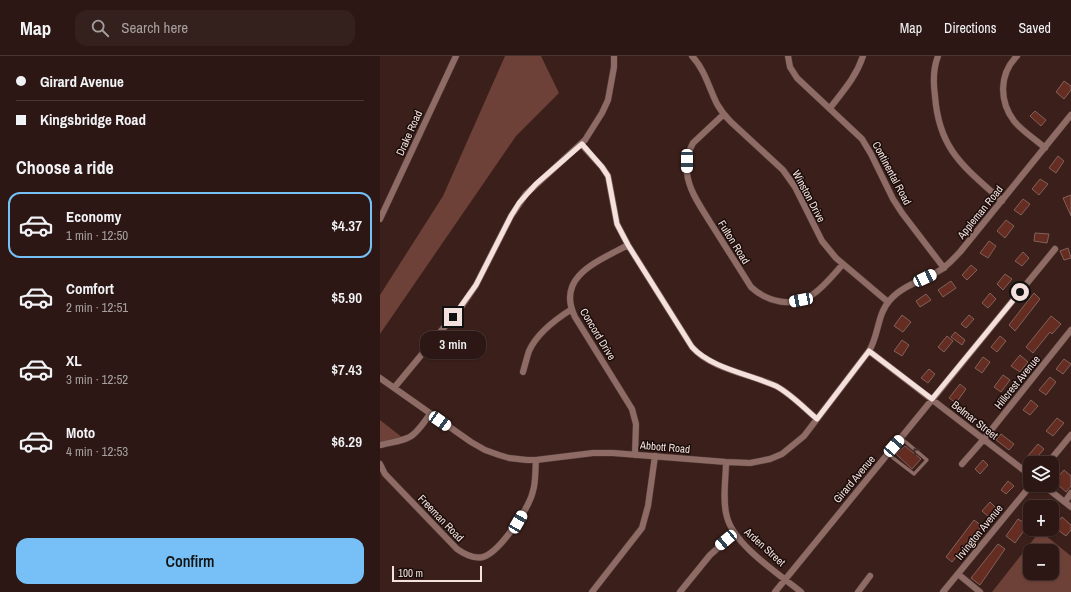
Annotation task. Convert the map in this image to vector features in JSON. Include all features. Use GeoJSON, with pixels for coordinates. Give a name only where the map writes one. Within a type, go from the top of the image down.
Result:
{"type":"FeatureCollection","features":[{"type":"Feature","properties":{"kind":"street","name":"Drake Road"},"geometry":{"type":"LineString","coordinates":[[380,219],[456,56]]}},
{"type":"Feature","properties":{"kind":"street"},"geometry":{"type":"LineString","coordinates":[[394,388],[461,307],[476,285],[511,216],[522,199],[536,184],[582,144],[602,113],[608,100],[614,67],[614,56]]}},
{"type":"Feature","properties":{"kind":"street","name":"Winston Drive"},"geometry":{"type":"LineString","coordinates":[[692,56],[698,62],[707,78],[718,105],[724,114],[783,170],[795,188],[822,241],[836,258],[888,302]]}},
{"type":"Feature","properties":{"kind":"street","name":"Continental Road"},"geometry":{"type":"LineString","coordinates":[[788,56],[790,67],[797,78],[862,139],[871,154],[893,200],[944,268]]}},
{"type":"Feature","properties":{"kind":"street"},"geometry":{"type":"LineString","coordinates":[[830,108],[853,80],[859,70],[863,56]]}},
{"type":"Feature","properties":{"kind":"street"},"geometry":{"type":"LineString","coordinates":[[938,56],[934,70],[934,87],[937,117],[945,140],[963,166],[1002,201]]}},
{"type":"Feature","properties":{"kind":"street"},"geometry":{"type":"LineString","coordinates":[[1017,56],[1009,65],[1005,75],[1003,89],[1004,102],[1015,122],[1045,148]]}},
{"type":"Feature","properties":{"kind":"street","name":"Fulton Road"},"geometry":{"type":"LineString","coordinates":[[724,114],[693,143],[687,161],[687,173],[691,190],[751,287],[771,300],[784,302],[801,300],[812,295],[822,287],[843,264]]}},
{"type":"Feature","properties":{"kind":"street","name":"Appleman Road"},"geometry":{"type":"LineString","coordinates":[[888,302],[900,290],[944,268],[960,252],[1071,115]]}},
{"type":"Feature","properties":{"kind":"street"},"geometry":{"type":"LineString","coordinates":[[582,144],[608,176],[617,224],[628,245],[692,347],[704,358],[778,387],[817,419]]}},
{"type":"Feature","properties":{"kind":"street","name":"Concord Drive"},"geometry":{"type":"LineString","coordinates":[[628,245],[581,272],[573,282],[572,286],[572,309],[632,409],[636,424],[635,455]]}},
{"type":"Feature","properties":{"kind":"street","name":"Girard Avenue"},"geometry":{"type":"LineString","coordinates":[[775,592],[1055,249]]}},
{"type":"Feature","properties":{"kind":"street","name":"Abbott Road"},"geometry":{"type":"LineString","coordinates":[[380,378],[471,442],[485,450],[509,458],[536,460],[613,453],[750,463],[770,459],[782,454],[800,440],[869,351],[878,329],[882,312],[888,302]]}},
{"type":"Feature","properties":{"kind":"street"},"geometry":{"type":"LineString","coordinates":[[523,372],[530,350],[536,340],[549,326],[572,309]]}},
{"type":"Feature","properties":{"kind":"street","name":"Hillcrest Avenue"},"geometry":{"type":"LineString","coordinates":[[962,464],[984,439],[1071,330]]}},
{"type":"Feature","properties":{"kind":"street","name":"Belmar Street"},"geometry":{"type":"LineString","coordinates":[[869,351],[1023,470]]}},
{"type":"Feature","properties":{"kind":"street"},"geometry":{"type":"LineString","coordinates":[[380,445],[398,442],[413,436],[430,414]]}},
{"type":"Feature","properties":{"kind":"street"},"geometry":{"type":"LineString","coordinates":[[1054,456],[1071,435]]}},
{"type":"Feature","properties":{"kind":"street"},"geometry":{"type":"LineString","coordinates":[[592,592],[642,528],[648,506],[655,456]]}},
{"type":"Feature","properties":{"kind":"street","name":"Freeman Road"},"geometry":{"type":"LineString","coordinates":[[380,464],[385,474],[457,549],[472,557],[481,557],[489,555],[496,548],[518,522],[530,502],[535,479],[536,460]]}},
{"type":"Feature","properties":{"kind":"street","name":"Arden Street"},"geometry":{"type":"LineString","coordinates":[[726,462],[725,508],[727,518],[735,533],[761,560],[801,592]]}},
{"type":"Feature","properties":{"kind":"street","name":"Irvington Avenue"},"geometry":{"type":"LineString","coordinates":[[943,592],[1025,492]]}},
{"type":"Feature","properties":{"kind":"street"},"geometry":{"type":"LineString","coordinates":[[1052,492],[1071,507]]}},
{"type":"Feature","properties":{"kind":"street"},"geometry":{"type":"LineString","coordinates":[[1065,502],[1071,493]]}},
{"type":"Feature","properties":{"kind":"street"},"geometry":{"type":"LineString","coordinates":[[680,592],[710,555],[735,533]]}},
{"type":"Feature","properties":{"kind":"street"},"geometry":{"type":"LineString","coordinates":[[958,574],[980,592]]}},
{"type":"Feature","properties":{"kind":"street"},"geometry":{"type":"LineString","coordinates":[[858,592],[870,576]]}},
{"type":"Feature","properties":{"kind":"lane"},"geometry":{"type":"LineString","coordinates":[[888,454],[914,474],[927,460],[901,438]]}},
{"type":"Feature","properties":{"kind":"shaded area"},"geometry":{"type":"Polygon","coordinates":[[[505,56],[541,56],[559,93],[516,136],[380,334],[380,295],[443,196],[505,56]]]}},
{"type":"Feature","properties":{"kind":"shaded area"},"geometry":{"type":"Polygon","coordinates":[[[380,420],[403,438],[380,443],[380,420]]]}},
{"type":"Feature","properties":{"kind":"shaded area"},"geometry":{"type":"Polygon","coordinates":[[[1036,536],[1046,536],[1056,544],[1030,544],[1036,536]]]}},
{"type":"Feature","properties":{"kind":"shaded area"},"geometry":{"type":"Polygon","coordinates":[[[1059,546],[1071,556],[1071,592],[992,592],[1023,553],[1023,580],[1059,580],[1059,546]]]}},
{"type":"Feature","properties":{"kind":"building"},"geometry":{"type":"Polygon","coordinates":[[[1064,81],[1071,86],[1071,90],[1064,99],[1056,92],[1064,81]]]}},
{"type":"Feature","properties":{"kind":"building"},"geometry":{"type":"Polygon","coordinates":[[[1035,111],[1046,120],[1041,126],[1030,116],[1035,111]]]}},
{"type":"Feature","properties":{"kind":"building"},"geometry":{"type":"Polygon","coordinates":[[[1058,156],[1064,161],[1056,173],[1049,168],[1058,156]]]}},
{"type":"Feature","properties":{"kind":"building"},"geometry":{"type":"Polygon","coordinates":[[[1040,179],[1048,184],[1039,195],[1032,189],[1040,179]]]}},
{"type":"Feature","properties":{"kind":"building"},"geometry":{"type":"Polygon","coordinates":[[[1071,195],[1071,216],[1063,198],[1071,195]]]}},
{"type":"Feature","properties":{"kind":"building"},"geometry":{"type":"Polygon","coordinates":[[[1023,199],[1030,204],[1021,215],[1014,210],[1023,199]]]}},
{"type":"Feature","properties":{"kind":"building"},"geometry":{"type":"Polygon","coordinates":[[[1006,220],[1014,226],[1005,238],[997,231],[1006,220]]]}},
{"type":"Feature","properties":{"kind":"building"},"geometry":{"type":"Polygon","coordinates":[[[1035,233],[1049,234],[1047,243],[1034,241],[1035,233]]]}},
{"type":"Feature","properties":{"kind":"building"},"geometry":{"type":"Polygon","coordinates":[[[989,241],[996,246],[988,258],[980,253],[989,241]]]}},
{"type":"Feature","properties":{"kind":"building"},"geometry":{"type":"Polygon","coordinates":[[[1068,248],[1071,258],[1064,260],[1060,251],[1068,248]]]}},
{"type":"Feature","properties":{"kind":"building"},"geometry":{"type":"Polygon","coordinates":[[[1023,252],[1029,258],[1022,266],[1015,261],[1023,252]]]}},
{"type":"Feature","properties":{"kind":"building"},"geometry":{"type":"Polygon","coordinates":[[[971,265],[977,270],[967,280],[962,275],[971,265]]]}},
{"type":"Feature","properties":{"kind":"building"},"geometry":{"type":"Polygon","coordinates":[[[1005,274],[1012,279],[1003,290],[997,284],[1005,274]]]}},
{"type":"Feature","properties":{"kind":"building"},"geometry":{"type":"Polygon","coordinates":[[[951,281],[956,288],[943,297],[938,290],[951,281]]]}},
{"type":"Feature","properties":{"kind":"building"},"geometry":{"type":"Polygon","coordinates":[[[990,293],[996,299],[988,308],[982,303],[990,293]]]}},
{"type":"Feature","properties":{"kind":"building"},"geometry":{"type":"Polygon","coordinates":[[[1034,293],[1040,299],[1015,331],[1009,325],[1034,293]]]}},
{"type":"Feature","properties":{"kind":"building"},"geometry":{"type":"Polygon","coordinates":[[[926,294],[931,300],[920,307],[916,301],[926,294]]]}},
{"type":"Feature","properties":{"kind":"building"},"geometry":{"type":"Polygon","coordinates":[[[902,315],[911,322],[903,332],[894,326],[902,315]]]}},
{"type":"Feature","properties":{"kind":"building"},"geometry":{"type":"Polygon","coordinates":[[[969,315],[974,319],[966,328],[961,324],[969,315]]]}},
{"type":"Feature","properties":{"kind":"building"},"geometry":{"type":"Polygon","coordinates":[[[1051,316],[1061,324],[1052,334],[1050,332],[1033,353],[1026,347],[1051,316]]]}},
{"type":"Feature","properties":{"kind":"building"},"geometry":{"type":"Polygon","coordinates":[[[955,332],[965,340],[962,345],[951,337],[955,332]]]}},
{"type":"Feature","properties":{"kind":"building"},"geometry":{"type":"Polygon","coordinates":[[[947,336],[953,341],[944,352],[938,347],[947,336]]]}},
{"type":"Feature","properties":{"kind":"building"},"geometry":{"type":"Polygon","coordinates":[[[1000,336],[1006,341],[997,352],[991,347],[1000,336]]]}},
{"type":"Feature","properties":{"kind":"building"},"geometry":{"type":"Polygon","coordinates":[[[902,340],[909,345],[902,356],[894,351],[902,340]]]}},
{"type":"Feature","properties":{"kind":"building"},"geometry":{"type":"Polygon","coordinates":[[[1020,355],[1028,362],[1020,372],[1011,366],[1020,355]]]}},
{"type":"Feature","properties":{"kind":"building"},"geometry":{"type":"Polygon","coordinates":[[[983,357],[990,362],[982,373],[975,368],[983,357]]]}},
{"type":"Feature","properties":{"kind":"building"},"geometry":{"type":"Polygon","coordinates":[[[1064,359],[1071,364],[1063,374],[1056,369],[1064,359]]]}},
{"type":"Feature","properties":{"kind":"building"},"geometry":{"type":"Polygon","coordinates":[[[929,369],[935,374],[928,383],[921,378],[929,369]]]}},
{"type":"Feature","properties":{"kind":"building"},"geometry":{"type":"Polygon","coordinates":[[[1003,375],[1010,380],[1001,392],[994,387],[1003,375]]]}},
{"type":"Feature","properties":{"kind":"building"},"geometry":{"type":"Polygon","coordinates":[[[1050,377],[1056,382],[1046,395],[1039,390],[1050,377]]]}},
{"type":"Feature","properties":{"kind":"building"},"geometry":{"type":"Polygon","coordinates":[[[960,384],[966,389],[956,403],[949,398],[960,384]]]}},
{"type":"Feature","properties":{"kind":"building"},"geometry":{"type":"Polygon","coordinates":[[[1031,400],[1038,406],[1030,415],[1023,410],[1031,400]]]}},
{"type":"Feature","properties":{"kind":"building"},"geometry":{"type":"Polygon","coordinates":[[[1057,418],[1064,423],[1053,436],[1046,431],[1057,418]]]}},
{"type":"Feature","properties":{"kind":"building"},"geometry":{"type":"Polygon","coordinates":[[[1001,434],[1014,444],[1009,450],[996,440],[1001,434]]]}},
{"type":"Feature","properties":{"kind":"building"},"geometry":{"type":"Polygon","coordinates":[[[1038,444],[1044,449],[1038,456],[1028,456],[1038,444]]]}},
{"type":"Feature","properties":{"kind":"building"},"geometry":{"type":"Polygon","coordinates":[[[905,446],[921,459],[912,469],[896,454],[905,446]]]}},
{"type":"Feature","properties":{"kind":"building"},"geometry":{"type":"Polygon","coordinates":[[[983,460],[988,465],[980,474],[975,469],[983,460]]]}},
{"type":"Feature","properties":{"kind":"building"},"geometry":{"type":"Polygon","coordinates":[[[1064,470],[1071,476],[1071,486],[1066,492],[1059,486],[1059,476],[1064,470]]]}},
{"type":"Feature","properties":{"kind":"building"},"geometry":{"type":"Polygon","coordinates":[[[1008,481],[1014,486],[1006,494],[1001,490],[1008,481]]]}},
{"type":"Feature","properties":{"kind":"building"},"geometry":{"type":"Polygon","coordinates":[[[990,502],[996,508],[989,517],[982,511],[990,502]]]}},
{"type":"Feature","properties":{"kind":"building"},"geometry":{"type":"Polygon","coordinates":[[[1062,517],[1071,525],[1071,530],[1066,536],[1059,531],[1059,521],[1062,517]]]}},
{"type":"Feature","properties":{"kind":"building"},"geometry":{"type":"Polygon","coordinates":[[[1018,519],[1023,522],[1023,532],[1015,543],[1006,536],[1018,519]]]}},
{"type":"Feature","properties":{"kind":"building"},"geometry":{"type":"Polygon","coordinates":[[[974,520],[982,526],[952,562],[946,557],[974,520]]]}},
{"type":"Feature","properties":{"kind":"building"},"geometry":{"type":"Polygon","coordinates":[[[998,544],[1005,549],[980,585],[971,578],[998,544]]]}},
{"type":"Feature","properties":{"kind":"route"},"geometry":{"type":"LineString","coordinates":[[453,317],[476,285],[519,203],[536,184],[582,144],[608,176],[614,214],[617,224],[628,245],[692,347],[704,358],[778,387],[817,419],[869,351],[932,399],[1020,292]]}}]}
